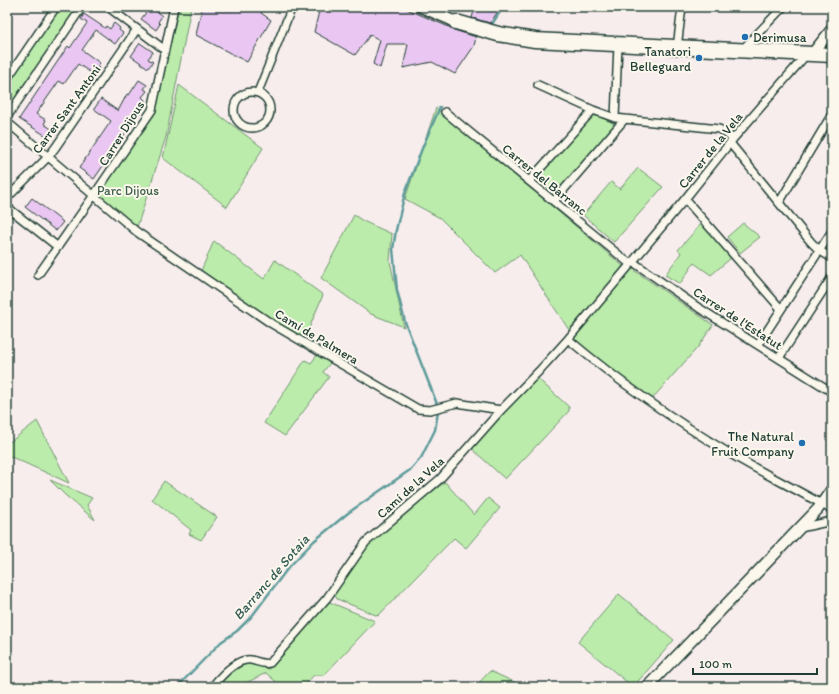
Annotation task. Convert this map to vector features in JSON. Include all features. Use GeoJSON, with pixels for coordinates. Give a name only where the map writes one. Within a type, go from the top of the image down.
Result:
{"type":"FeatureCollection","features":[{"type":"Feature","properties":{"kind":"highway"},"geometry":{"type":"LineString","coordinates":[[456,22],[498,34],[535,40],[832,55]]}},
{"type":"Feature","properties":{"kind":"main road"},"geometry":{"type":"LineString","coordinates":[[421,7],[456,22]]}},
{"type":"Feature","properties":{"kind":"main road"},"geometry":{"type":"LineString","coordinates":[[810,54],[832,28]]}},
{"type":"Feature","properties":{"kind":"main road"},"geometry":{"type":"LineString","coordinates":[[647,687],[800,528],[822,504],[832,489]]}},
{"type":"Feature","properties":{"kind":"street"},"geometry":{"type":"LineString","coordinates":[[7,78],[56,7]]}},
{"type":"Feature","properties":{"kind":"street"},"geometry":{"type":"LineString","coordinates":[[7,117],[82,7]]}},
{"type":"Feature","properties":{"kind":"street"},"geometry":{"type":"LineString","coordinates":[[108,7],[165,50]]}},
{"type":"Feature","properties":{"kind":"street","name":"Carrer Dijous"},"geometry":{"type":"LineString","coordinates":[[38,275],[152,110],[174,7]]}},
{"type":"Feature","properties":{"kind":"street"},"geometry":{"type":"LineString","coordinates":[[258,92],[292,7]]}},
{"type":"Feature","properties":{"kind":"street"},"geometry":{"type":"LineString","coordinates":[[677,48],[682,7]]}},
{"type":"Feature","properties":{"kind":"street"},"geometry":{"type":"LineString","coordinates":[[742,51],[783,7]]}},
{"type":"Feature","properties":{"kind":"street","name":"Carrer Sant Antoni"},"geometry":{"type":"LineString","coordinates":[[7,198],[48,157],[137,29]]}},
{"type":"Feature","properties":{"kind":"street"},"geometry":{"type":"LineString","coordinates":[[615,118],[618,45]]}},
{"type":"Feature","properties":{"kind":"street","name":"Carrer de la Vela"},"geometry":{"type":"LineString","coordinates":[[631,263],[731,141],[810,54]]}},
{"type":"Feature","properties":{"kind":"street"},"geometry":{"type":"LineString","coordinates":[[538,85],[593,110],[615,118],[718,130],[724,132],[779,203],[820,251],[832,258]]}},
{"type":"Feature","properties":{"kind":"street"},"geometry":{"type":"LineString","coordinates":[[258,92],[268,100],[270,110],[269,116],[260,126],[248,128],[235,119],[233,107],[243,93],[258,92]]}},
{"type":"Feature","properties":{"kind":"street"},"geometry":{"type":"LineString","coordinates":[[530,181],[593,110]]}},
{"type":"Feature","properties":{"kind":"street","name":"Carrer del Barranc"},"geometry":{"type":"LineString","coordinates":[[445,112],[631,263]]}},
{"type":"Feature","properties":{"kind":"street"},"geometry":{"type":"LineString","coordinates":[[779,203],[832,114]]}},
{"type":"Feature","properties":{"kind":"street"},"geometry":{"type":"LineString","coordinates":[[554,201],[624,120]]}},
{"type":"Feature","properties":{"kind":"street","name":"Camí de Palmera"},"geometry":{"type":"LineString","coordinates":[[7,122],[137,232],[272,324],[418,409],[430,410],[457,403],[501,410]]}},
{"type":"Feature","properties":{"kind":"street"},"geometry":{"type":"LineString","coordinates":[[685,199],[781,310]]}},
{"type":"Feature","properties":{"kind":"street"},"geometry":{"type":"LineString","coordinates":[[7,207],[58,247]]}},
{"type":"Feature","properties":{"kind":"street"},"geometry":{"type":"LineString","coordinates":[[758,345],[832,231]]}},
{"type":"Feature","properties":{"kind":"street","name":"Camí de la Vela"},"geometry":{"type":"LineString","coordinates":[[212,687],[224,673],[241,661],[247,660],[266,664],[270,663],[327,598],[366,542],[440,479],[501,410],[539,372],[631,263]]}},
{"type":"Feature","properties":{"kind":"street","name":"Carrer de l'Estatut"},"geometry":{"type":"LineString","coordinates":[[631,263],[832,392]]}},
{"type":"Feature","properties":{"kind":"street"},"geometry":{"type":"LineString","coordinates":[[779,358],[832,277]]}},
{"type":"Feature","properties":{"kind":"street"},"geometry":{"type":"LineString","coordinates":[[568,339],[606,371],[671,416],[734,456],[832,510]]}},
{"type":"Feature","properties":{"kind":"street"},"geometry":{"type":"LineString","coordinates":[[800,528],[832,521]]}},
{"type":"Feature","properties":{"kind":"green space"},"geometry":{"type":"Polygon","coordinates":[[[61,7],[79,7],[7,110],[7,85],[61,7]]]}},
{"type":"Feature","properties":{"kind":"green space","name":"Parc Dijous"},"geometry":{"type":"Polygon","coordinates":[[[179,7],[191,7],[166,137],[137,227],[99,194],[154,115],[179,7]]]}},
{"type":"Feature","properties":{"kind":"green space"},"geometry":{"type":"Polygon","coordinates":[[[179,85],[263,148],[227,207],[163,158],[179,85]]]}},
{"type":"Feature","properties":{"kind":"green space"},"geometry":{"type":"Polygon","coordinates":[[[436,108],[624,267],[569,330],[520,255],[495,273],[440,218],[405,199],[436,108]]]}},
{"type":"Feature","properties":{"kind":"green space"},"geometry":{"type":"Polygon","coordinates":[[[597,115],[613,123],[615,126],[556,194],[554,194],[540,182],[538,177],[590,118],[597,115]]]}},
{"type":"Feature","properties":{"kind":"green space"},"geometry":{"type":"Polygon","coordinates":[[[638,168],[663,187],[614,242],[583,215],[611,182],[620,189],[638,168]]]}},
{"type":"Feature","properties":{"kind":"green space"},"geometry":{"type":"Polygon","coordinates":[[[354,215],[363,221],[392,234],[390,261],[404,327],[371,314],[321,278],[354,215]]]}},
{"type":"Feature","properties":{"kind":"green space"},"geometry":{"type":"Polygon","coordinates":[[[702,223],[731,258],[711,275],[694,263],[680,284],[665,275],[681,253],[678,250],[702,223]]]}},
{"type":"Feature","properties":{"kind":"green space"},"geometry":{"type":"Polygon","coordinates":[[[743,223],[760,237],[740,253],[727,237],[743,223]]]}},
{"type":"Feature","properties":{"kind":"green space"},"geometry":{"type":"Polygon","coordinates":[[[214,241],[264,279],[275,260],[323,295],[304,340],[200,273],[214,241]]]}},
{"type":"Feature","properties":{"kind":"green space"},"geometry":{"type":"Polygon","coordinates":[[[631,268],[713,325],[698,347],[651,400],[572,340],[631,268]]]}},
{"type":"Feature","properties":{"kind":"green space"},"geometry":{"type":"Polygon","coordinates":[[[317,355],[330,363],[323,372],[329,377],[285,436],[264,423],[305,360],[311,363],[317,355]]]}},
{"type":"Feature","properties":{"kind":"green space"},"geometry":{"type":"Polygon","coordinates":[[[536,377],[569,407],[569,411],[505,479],[470,447],[536,377]]]}},
{"type":"Feature","properties":{"kind":"green space"},"geometry":{"type":"Polygon","coordinates":[[[37,421],[69,483],[7,455],[7,439],[10,442],[37,421]]]}},
{"type":"Feature","properties":{"kind":"green space"},"geometry":{"type":"Polygon","coordinates":[[[50,480],[92,498],[87,505],[95,520],[65,495],[50,480]]]}},
{"type":"Feature","properties":{"kind":"green space"},"geometry":{"type":"Polygon","coordinates":[[[164,481],[217,517],[201,540],[189,534],[191,530],[152,499],[164,481]]]}},
{"type":"Feature","properties":{"kind":"green space"},"geometry":{"type":"Polygon","coordinates":[[[445,482],[474,515],[488,498],[500,508],[466,548],[454,538],[378,616],[337,599],[334,593],[364,547],[384,528],[445,482]]]}},
{"type":"Feature","properties":{"kind":"green space"},"geometry":{"type":"Polygon","coordinates":[[[619,594],[674,640],[633,687],[578,642],[619,594]]]}},
{"type":"Feature","properties":{"kind":"green space"},"geometry":{"type":"Polygon","coordinates":[[[327,601],[375,621],[324,675],[314,675],[303,687],[282,687],[266,673],[246,683],[243,687],[214,687],[233,669],[244,664],[251,664],[269,669],[327,601]]]}},
{"type":"Feature","properties":{"kind":"green space"},"geometry":{"type":"Polygon","coordinates":[[[490,671],[525,687],[475,687],[490,671]]]}},
{"type":"Feature","properties":{"kind":"building"},"geometry":{"type":"Polygon","coordinates":[[[202,7],[264,7],[261,13],[271,20],[247,62],[196,35],[202,7]]]}},
{"type":"Feature","properties":{"kind":"building"},"geometry":{"type":"Polygon","coordinates":[[[320,7],[402,7],[454,30],[476,37],[474,46],[455,74],[432,62],[403,68],[408,44],[387,44],[380,68],[373,64],[380,40],[370,35],[355,55],[314,32],[320,7]]]}},
{"type":"Feature","properties":{"kind":"building"},"geometry":{"type":"Polygon","coordinates":[[[475,7],[501,7],[490,23],[472,18],[475,7]]]}},
{"type":"Feature","properties":{"kind":"building"},"geometry":{"type":"Polygon","coordinates":[[[153,9],[162,16],[158,22],[160,24],[156,30],[141,19],[148,10],[151,12],[153,9]]]}},
{"type":"Feature","properties":{"kind":"building"},"geometry":{"type":"Polygon","coordinates":[[[84,14],[105,28],[106,26],[110,29],[114,23],[123,33],[115,44],[96,30],[82,50],[100,63],[97,67],[99,68],[94,75],[78,64],[64,84],[59,81],[36,114],[46,120],[44,124],[53,130],[48,137],[19,119],[68,46],[70,48],[87,23],[81,19],[84,14]]]}},
{"type":"Feature","properties":{"kind":"building"},"geometry":{"type":"Polygon","coordinates":[[[140,43],[153,52],[148,59],[153,62],[148,68],[131,56],[140,43]]]}},
{"type":"Feature","properties":{"kind":"building"},"geometry":{"type":"Polygon","coordinates":[[[139,80],[147,85],[144,89],[147,91],[142,97],[145,100],[142,109],[94,179],[79,168],[111,121],[94,109],[101,99],[118,111],[127,94],[129,95],[139,80]]]}},
{"type":"Feature","properties":{"kind":"building"},"geometry":{"type":"Polygon","coordinates":[[[32,198],[63,222],[56,231],[25,207],[32,198]]]}},
{"type":"Feature","properties":{"kind":"waterway","name":"Barranc de Sotaia"},"geometry":{"type":"LineString","coordinates":[[492,24],[503,7]]}},
{"type":"Feature","properties":{"kind":"waterway","name":"Barranc de Sotaia"},"geometry":{"type":"LineString","coordinates":[[437,404],[405,322],[397,290],[393,249],[405,193],[440,107]]}},
{"type":"Feature","properties":{"kind":"waterway","name":"Barranc de Sotaia"},"geometry":{"type":"LineString","coordinates":[[177,687],[221,642],[237,631],[252,616],[288,568],[314,541],[348,513],[410,470],[421,458],[435,430],[438,412]]}},
{"type":"Feature","properties":{"kind":"place","name":"Derimusa"},"geometry":{"type":"Point","coordinates":[745,37]}},
{"type":"Feature","properties":{"kind":"place","name":"Tanatori Belleguard"},"geometry":{"type":"Point","coordinates":[699,58]}},
{"type":"Feature","properties":{"kind":"place","name":"The Natural Fruit Company"},"geometry":{"type":"Point","coordinates":[802,443]}}]}
